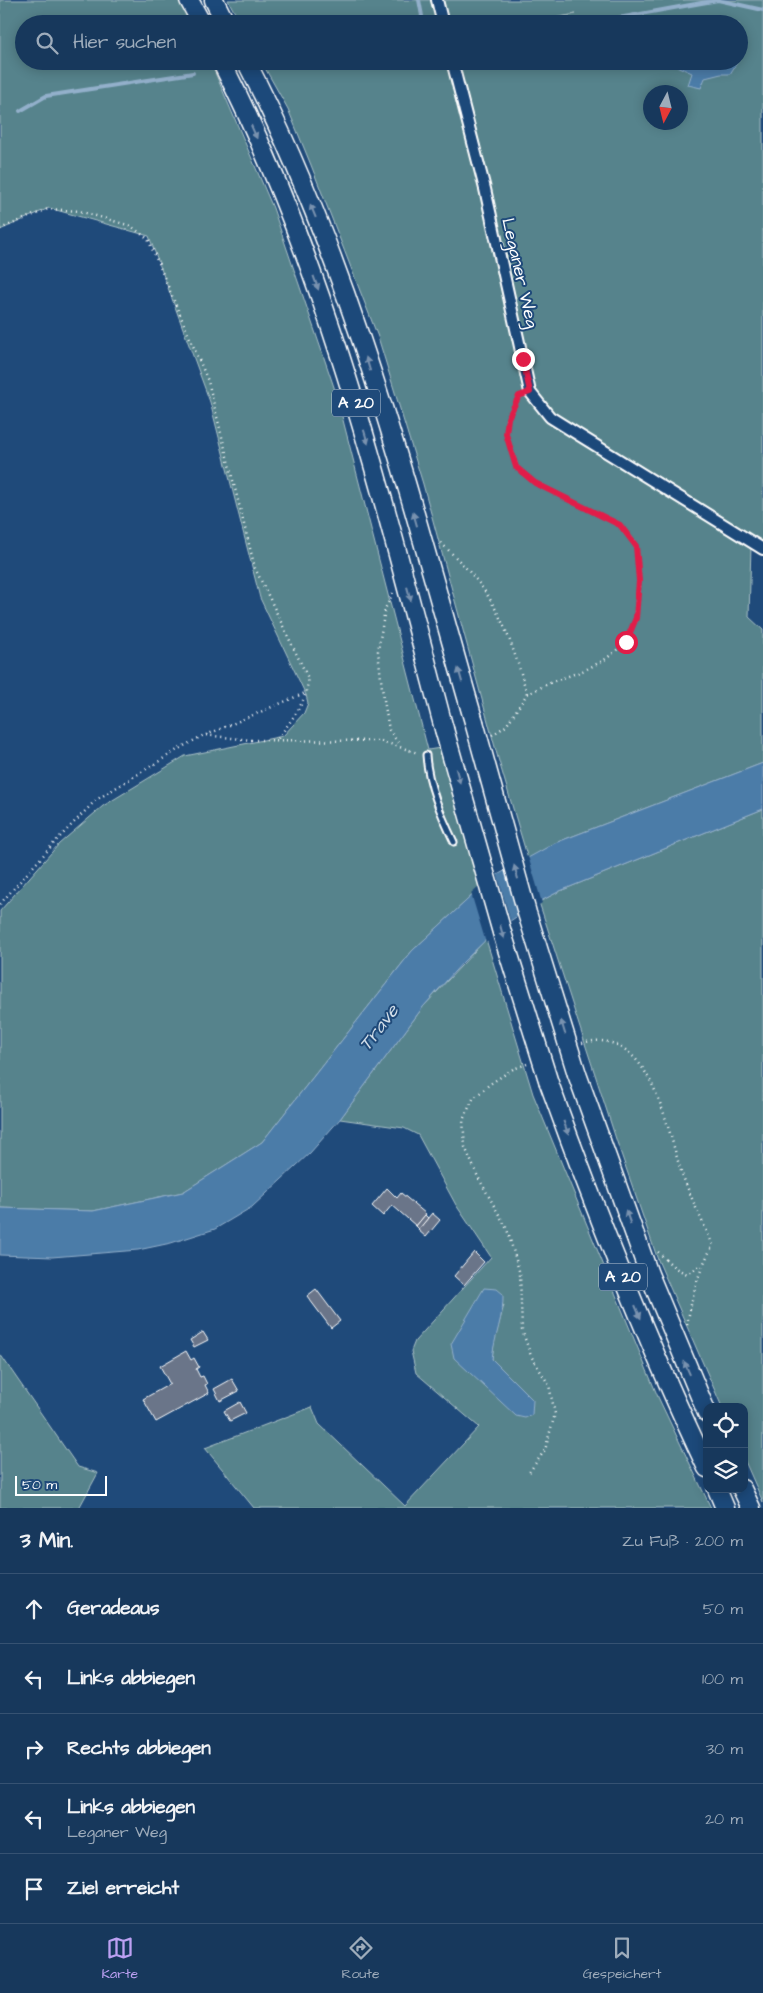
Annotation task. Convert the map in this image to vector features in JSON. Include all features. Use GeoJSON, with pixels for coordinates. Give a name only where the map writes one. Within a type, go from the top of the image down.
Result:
{"type":"FeatureCollection","features":[{"type":"Feature","properties":{"kind":"highway"},"geometry":{"type":"LineString","coordinates":[[190,0],[198,15]]}},
{"type":"Feature","properties":{"kind":"highway"},"geometry":{"type":"LineString","coordinates":[[214,0],[222,15]]}},
{"type":"Feature","properties":{"kind":"highway","name":"A 20"},"geometry":{"type":"LineString","coordinates":[[225,70],[273,174],[307,258],[335,336],[372,457],[444,729],[503,936],[549,1082],[589,1193],[622,1275],[703,1459]]}},
{"type":"Feature","properties":{"kind":"highway","name":"A 20"},"geometry":{"type":"LineString","coordinates":[[250,70],[294,163],[357,328],[395,450],[527,913],[577,1074],[649,1274],[703,1403]]}},
{"type":"Feature","properties":{"kind":"highway"},"geometry":{"type":"LineString","coordinates":[[718,1493],[725,1508]]}},
{"type":"Feature","properties":{"kind":"highway"},"geometry":{"type":"LineString","coordinates":[[744,1493],[751,1508]]}},
{"type":"Feature","properties":{"kind":"street"},"geometry":{"type":"LineString","coordinates":[[437,0],[441,15]]}},
{"type":"Feature","properties":{"kind":"street","name":"Leganer Weg"},"geometry":{"type":"LineString","coordinates":[[454,70],[485,189],[530,392],[550,417],[763,549]]}},
{"type":"Feature","properties":{"kind":"lane"},"geometry":{"type":"LineString","coordinates":[[426,755],[427,771],[454,842]]}},
{"type":"Feature","properties":{"kind":"path"},"geometry":{"type":"LineString","coordinates":[[0,229],[48,210],[79,211],[131,226],[148,238],[208,381],[255,568],[307,676],[306,693],[277,740]]}},
{"type":"Feature","properties":{"kind":"path"},"geometry":{"type":"LineString","coordinates":[[488,736],[497,733],[506,726],[527,694],[606,659],[626,642],[636,618],[639,581],[636,546],[620,525],[535,483],[516,467],[506,434],[508,418],[519,396],[530,392]]}},
{"type":"Feature","properties":{"kind":"path"},"geometry":{"type":"LineString","coordinates":[[441,543],[462,564],[491,600],[514,650],[527,694]]}},
{"type":"Feature","properties":{"kind":"path"},"geometry":{"type":"LineString","coordinates":[[394,592],[385,609],[378,652],[389,730],[400,745]]}},
{"type":"Feature","properties":{"kind":"path"},"geometry":{"type":"LineString","coordinates":[[0,904],[55,842],[96,800],[204,735],[306,693]]}},
{"type":"Feature","properties":{"kind":"path"},"geometry":{"type":"LineString","coordinates":[[204,735],[251,740],[381,741],[400,745],[426,755]]}},
{"type":"Feature","properties":{"kind":"path"},"geometry":{"type":"LineString","coordinates":[[574,1046],[594,1041],[610,1042],[623,1048],[635,1058],[646,1073],[657,1095],[682,1173],[713,1245],[694,1285],[686,1332]]}},
{"type":"Feature","properties":{"kind":"path"},"geometry":{"type":"LineString","coordinates":[[528,1474],[545,1450],[555,1414],[549,1385],[531,1356],[522,1330],[520,1274],[507,1229],[478,1177],[465,1147],[463,1120],[473,1099],[490,1084],[513,1069],[530,1063]]}},
{"type":"Feature","properties":{"kind":"path"},"geometry":{"type":"LineString","coordinates":[[655,1250],[675,1268],[686,1274],[702,1265]]}},
{"type":"Feature","properties":{"kind":"green space"},"geometry":{"type":"Polygon","coordinates":[[[0,0],[180,0],[189,15],[15,15],[15,70],[214,70],[273,208],[336,393],[428,750],[453,746],[490,879],[412,951],[262,1142],[183,1192],[93,1211],[0,1208],[0,911],[59,844],[103,806],[185,756],[283,736],[304,713],[308,703],[306,695],[260,598],[210,402],[149,236],[49,208],[0,230],[0,0]]]}},
{"type":"Feature","properties":{"kind":"green space"},"geometry":{"type":"Polygon","coordinates":[[[228,0],[763,0],[763,549],[751,546],[749,617],[763,630],[763,763],[555,843],[528,859],[498,758],[423,484],[378,337],[288,109],[266,70],[748,70],[748,15],[571,15],[576,14],[236,15],[228,0]]]}},
{"type":"Feature","properties":{"kind":"green space"},"geometry":{"type":"Polygon","coordinates":[[[763,809],[763,1502],[748,1468],[748,1403],[720,1403],[658,1260],[617,1142],[539,902],[560,891],[763,809]]]}},
{"type":"Feature","properties":{"kind":"green space"},"geometry":{"type":"Polygon","coordinates":[[[486,939],[533,1094],[658,1397],[711,1508],[254,1508],[205,1448],[312,1407],[319,1424],[405,1506],[479,1427],[416,1373],[411,1351],[415,1341],[491,1257],[456,1205],[418,1135],[404,1128],[340,1119],[423,1007],[486,939]],[[504,1305],[451,1344],[511,1379],[492,1359],[494,1342],[504,1305]]]}},
{"type":"Feature","properties":{"kind":"green space"},"geometry":{"type":"Polygon","coordinates":[[[0,1354],[78,1467],[98,1473],[79,1508],[0,1508],[0,1354]]]}},
{"type":"Feature","properties":{"kind":"water"},"geometry":{"type":"Polygon","coordinates":[[[685,70],[732,70],[730,74],[705,78],[701,88],[688,85],[692,73],[685,70]]]}},
{"type":"Feature","properties":{"kind":"water","name":"Trave"},"geometry":{"type":"Polygon","coordinates":[[[763,763],[763,809],[560,891],[539,902],[495,931],[463,962],[423,1007],[340,1119],[310,1153],[252,1207],[215,1229],[171,1243],[138,1250],[52,1257],[0,1255],[0,1208],[93,1211],[183,1192],[262,1142],[412,951],[490,879],[555,843],[763,763]]]}},
{"type":"Feature","properties":{"kind":"water"},"geometry":{"type":"Polygon","coordinates":[[[484,1288],[497,1289],[503,1294],[502,1310],[492,1359],[533,1400],[532,1415],[525,1418],[516,1416],[454,1358],[451,1344],[484,1288]]]}},
{"type":"Feature","properties":{"kind":"pier"},"geometry":{"type":"Polygon","coordinates":[[[528,856],[542,903],[521,917],[506,868],[528,856]]]}},
{"type":"Feature","properties":{"kind":"pier"},"geometry":{"type":"Polygon","coordinates":[[[497,873],[511,923],[486,943],[471,893],[489,877],[497,873]]]}},
{"type":"Feature","properties":{"kind":"building"},"geometry":{"type":"Polygon","coordinates":[[[387,1188],[397,1198],[401,1193],[426,1214],[416,1226],[392,1205],[383,1216],[372,1206],[387,1188]]]}},
{"type":"Feature","properties":{"kind":"building"},"geometry":{"type":"Polygon","coordinates":[[[432,1213],[440,1220],[426,1237],[418,1230],[432,1213]]]}},
{"type":"Feature","properties":{"kind":"building"},"geometry":{"type":"Polygon","coordinates":[[[425,1215],[428,1218],[419,1229],[416,1226],[425,1215]]]}},
{"type":"Feature","properties":{"kind":"building"},"geometry":{"type":"Polygon","coordinates":[[[474,1252],[484,1262],[464,1285],[454,1276],[474,1252]]]}},
{"type":"Feature","properties":{"kind":"building"},"geometry":{"type":"Polygon","coordinates":[[[316,1289],[340,1321],[331,1328],[307,1296],[316,1289]]]}},
{"type":"Feature","properties":{"kind":"building"},"geometry":{"type":"Polygon","coordinates":[[[203,1332],[208,1340],[194,1347],[190,1340],[203,1332]]]}},
{"type":"Feature","properties":{"kind":"building"},"geometry":{"type":"Polygon","coordinates":[[[186,1351],[191,1360],[194,1358],[199,1367],[196,1369],[200,1377],[203,1376],[209,1393],[156,1422],[143,1399],[170,1384],[160,1366],[186,1351]]]}},
{"type":"Feature","properties":{"kind":"building"},"geometry":{"type":"Polygon","coordinates":[[[232,1379],[239,1391],[220,1401],[214,1389],[232,1379]]]}},
{"type":"Feature","properties":{"kind":"building"},"geometry":{"type":"Polygon","coordinates":[[[240,1402],[246,1413],[230,1421],[224,1411],[240,1402]]]}},
{"type":"Feature","properties":{"kind":"waterway"},"geometry":{"type":"LineString","coordinates":[[419,0],[422,15]]}},
{"type":"Feature","properties":{"kind":"waterway"},"geometry":{"type":"LineString","coordinates":[[635,15],[718,0],[763,10]]}},
{"type":"Feature","properties":{"kind":"waterway"},"geometry":{"type":"LineString","coordinates":[[20,111],[46,96],[193,73]]}},
{"type":"Feature","properties":{"kind":"route"},"geometry":{"type":"LineString","coordinates":[[523,359],[530,392],[519,396],[508,418],[506,434],[516,467],[535,483],[620,525],[636,546],[639,581],[636,618],[626,642]]}}]}
